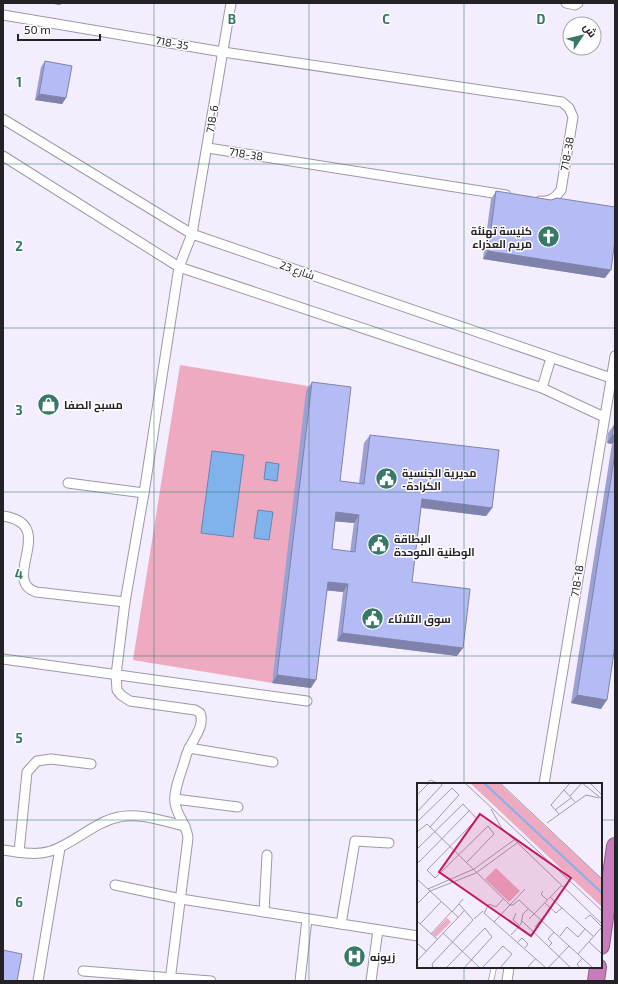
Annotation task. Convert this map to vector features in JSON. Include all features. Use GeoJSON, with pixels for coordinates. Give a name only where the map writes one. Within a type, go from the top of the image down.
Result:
{"type":"FeatureCollection","features":[{"type":"Feature","properties":{"kind":"highway"},"geometry":{"type":"LineString","coordinates":[[602,939],[615,846]]}},
{"type":"Feature","properties":{"kind":"highway"},"geometry":{"type":"LineString","coordinates":[[596,981],[598,968]]}},
{"type":"Feature","properties":{"kind":"street","name":"718-6"},"geometry":{"type":"LineString","coordinates":[[189,748],[199,728],[202,718],[200,713],[195,710],[130,702],[117,690],[116,675],[125,602],[144,493],[179,267],[192,234],[208,148],[231,3]]}},
{"type":"Feature","properties":{"kind":"street"},"geometry":{"type":"LineString","coordinates":[[566,3],[578,3]]}},
{"type":"Feature","properties":{"kind":"street","name":"718-35"},"geometry":{"type":"LineString","coordinates":[[3,15],[223,52]]}},
{"type":"Feature","properties":{"kind":"street","name":"718-38"},"geometry":{"type":"LineString","coordinates":[[223,52],[562,102],[569,108],[573,117],[561,190],[555,198],[546,202],[530,199]]}},
{"type":"Feature","properties":{"kind":"street","name":"شارع 23"},"geometry":{"type":"LineString","coordinates":[[3,119],[192,234],[611,378]]}},
{"type":"Feature","properties":{"kind":"street","name":"718-38"},"geometry":{"type":"LineString","coordinates":[[208,148],[514,197]]}},
{"type":"Feature","properties":{"kind":"street"},"geometry":{"type":"LineString","coordinates":[[3,156],[179,267],[542,388],[604,417]]}},
{"type":"Feature","properties":{"kind":"street","name":"718-18"},"geometry":{"type":"LineString","coordinates":[[544,783],[615,356]]}},
{"type":"Feature","properties":{"kind":"street"},"geometry":{"type":"LineString","coordinates":[[542,388],[551,358]]}},
{"type":"Feature","properties":{"kind":"street"},"geometry":{"type":"LineString","coordinates":[[68,483],[144,493]]}},
{"type":"Feature","properties":{"kind":"street"},"geometry":{"type":"LineString","coordinates":[[3,516],[18,519],[27,528],[28,536],[24,577],[25,584],[30,589],[36,592],[125,602]]}},
{"type":"Feature","properties":{"kind":"street"},"geometry":{"type":"LineString","coordinates":[[3,659],[307,701]]}},
{"type":"Feature","properties":{"kind":"street"},"geometry":{"type":"LineString","coordinates":[[170,980],[188,838],[175,798],[189,748],[273,762]]}},
{"type":"Feature","properties":{"kind":"street"},"geometry":{"type":"LineString","coordinates":[[19,852],[28,772],[37,761],[51,759],[91,764]]}},
{"type":"Feature","properties":{"kind":"street"},"geometry":{"type":"LineString","coordinates":[[175,798],[238,807]]}},
{"type":"Feature","properties":{"kind":"street"},"geometry":{"type":"LineString","coordinates":[[3,850],[40,853],[60,848],[105,822],[121,816],[137,816],[185,826]]}},
{"type":"Feature","properties":{"kind":"street"},"geometry":{"type":"LineString","coordinates":[[341,924],[355,841],[389,843]]}},
{"type":"Feature","properties":{"kind":"street"},"geometry":{"type":"LineString","coordinates":[[38,981],[60,848]]}},
{"type":"Feature","properties":{"kind":"street"},"geometry":{"type":"LineString","coordinates":[[264,912],[267,855]]}},
{"type":"Feature","properties":{"kind":"street"},"geometry":{"type":"LineString","coordinates":[[115,885],[181,899],[417,936]]}},
{"type":"Feature","properties":{"kind":"street"},"geometry":{"type":"LineString","coordinates":[[300,981],[307,919]]}},
{"type":"Feature","properties":{"kind":"street"},"geometry":{"type":"LineString","coordinates":[[371,981],[378,930]]}},
{"type":"Feature","properties":{"kind":"street"},"geometry":{"type":"LineString","coordinates":[[507,981],[509,968]]}},
{"type":"Feature","properties":{"kind":"street"},"geometry":{"type":"LineString","coordinates":[[83,970],[170,980],[211,981]]}},
{"type":"Feature","properties":{"kind":"lane"},"geometry":{"type":"LineString","coordinates":[[491,981],[494,968]]}},
{"type":"Feature","properties":{"kind":"shaded area"},"geometry":{"type":"Polygon","coordinates":[[[180,365],[314,387],[272,683],[133,660],[180,365]]]}},
{"type":"Feature","properties":{"kind":"water"},"geometry":{"type":"Polygon","coordinates":[[[212,451],[244,455],[233,537],[201,533],[212,451]]]}},
{"type":"Feature","properties":{"kind":"water"},"geometry":{"type":"Polygon","coordinates":[[[266,462],[279,464],[277,481],[264,479],[266,462]]]}},
{"type":"Feature","properties":{"kind":"water"},"geometry":{"type":"Polygon","coordinates":[[[258,510],[273,512],[269,540],[254,538],[258,510]]]}},
{"type":"Feature","properties":{"kind":"building"},"geometry":{"type":"Polygon","coordinates":[[[45,61],[72,66],[66,98],[39,94],[45,61]]]}},
{"type":"Feature","properties":{"kind":"building","name":"كنيسة تهنئة مريم العذراء"},"geometry":{"type":"Polygon","coordinates":[[[496,191],[551,200],[557,198],[615,207],[615,240],[611,270],[488,251],[496,191]]]}},
{"type":"Feature","properties":{"kind":"building"},"geometry":{"type":"Polygon","coordinates":[[[312,382],[351,387],[340,481],[364,484],[370,435],[499,450],[492,508],[422,499],[412,582],[470,589],[463,648],[342,633],[348,584],[328,582],[316,680],[277,675],[312,382]],[[336,512],[332,549],[355,552],[359,515],[336,512]]]}},
{"type":"Feature","properties":{"kind":"building"},"geometry":{"type":"Polygon","coordinates":[[[614,425],[615,435],[612,435],[614,425]]]}},
{"type":"Feature","properties":{"kind":"building"},"geometry":{"type":"Polygon","coordinates":[[[615,453],[615,645],[607,700],[577,695],[615,453]]]}},
{"type":"Feature","properties":{"kind":"building"},"geometry":{"type":"Polygon","coordinates":[[[3,950],[22,954],[17,981],[3,981],[3,950]]]}},
{"type":"Feature","properties":{"kind":"place","name":"كنيسة تهنئة مريم العذراء"},"geometry":{"type":"Point","coordinates":[548,237]}},
{"type":"Feature","properties":{"kind":"place","name":"مسبح الصفا"},"geometry":{"type":"Point","coordinates":[48,405]}},
{"type":"Feature","properties":{"kind":"place","name":"مديرية الجنسية -الكرادة"},"geometry":{"type":"Point","coordinates":[387,479]}},
{"type":"Feature","properties":{"kind":"place","name":"البطاقة الوطنية الموحدة"},"geometry":{"type":"Point","coordinates":[378,545]}},
{"type":"Feature","properties":{"kind":"place","name":"سوق الثلاثاء"},"geometry":{"type":"Point","coordinates":[373,619]}},
{"type":"Feature","properties":{"kind":"place","name":"زيونه"},"geometry":{"type":"Point","coordinates":[354,957]}}]}
